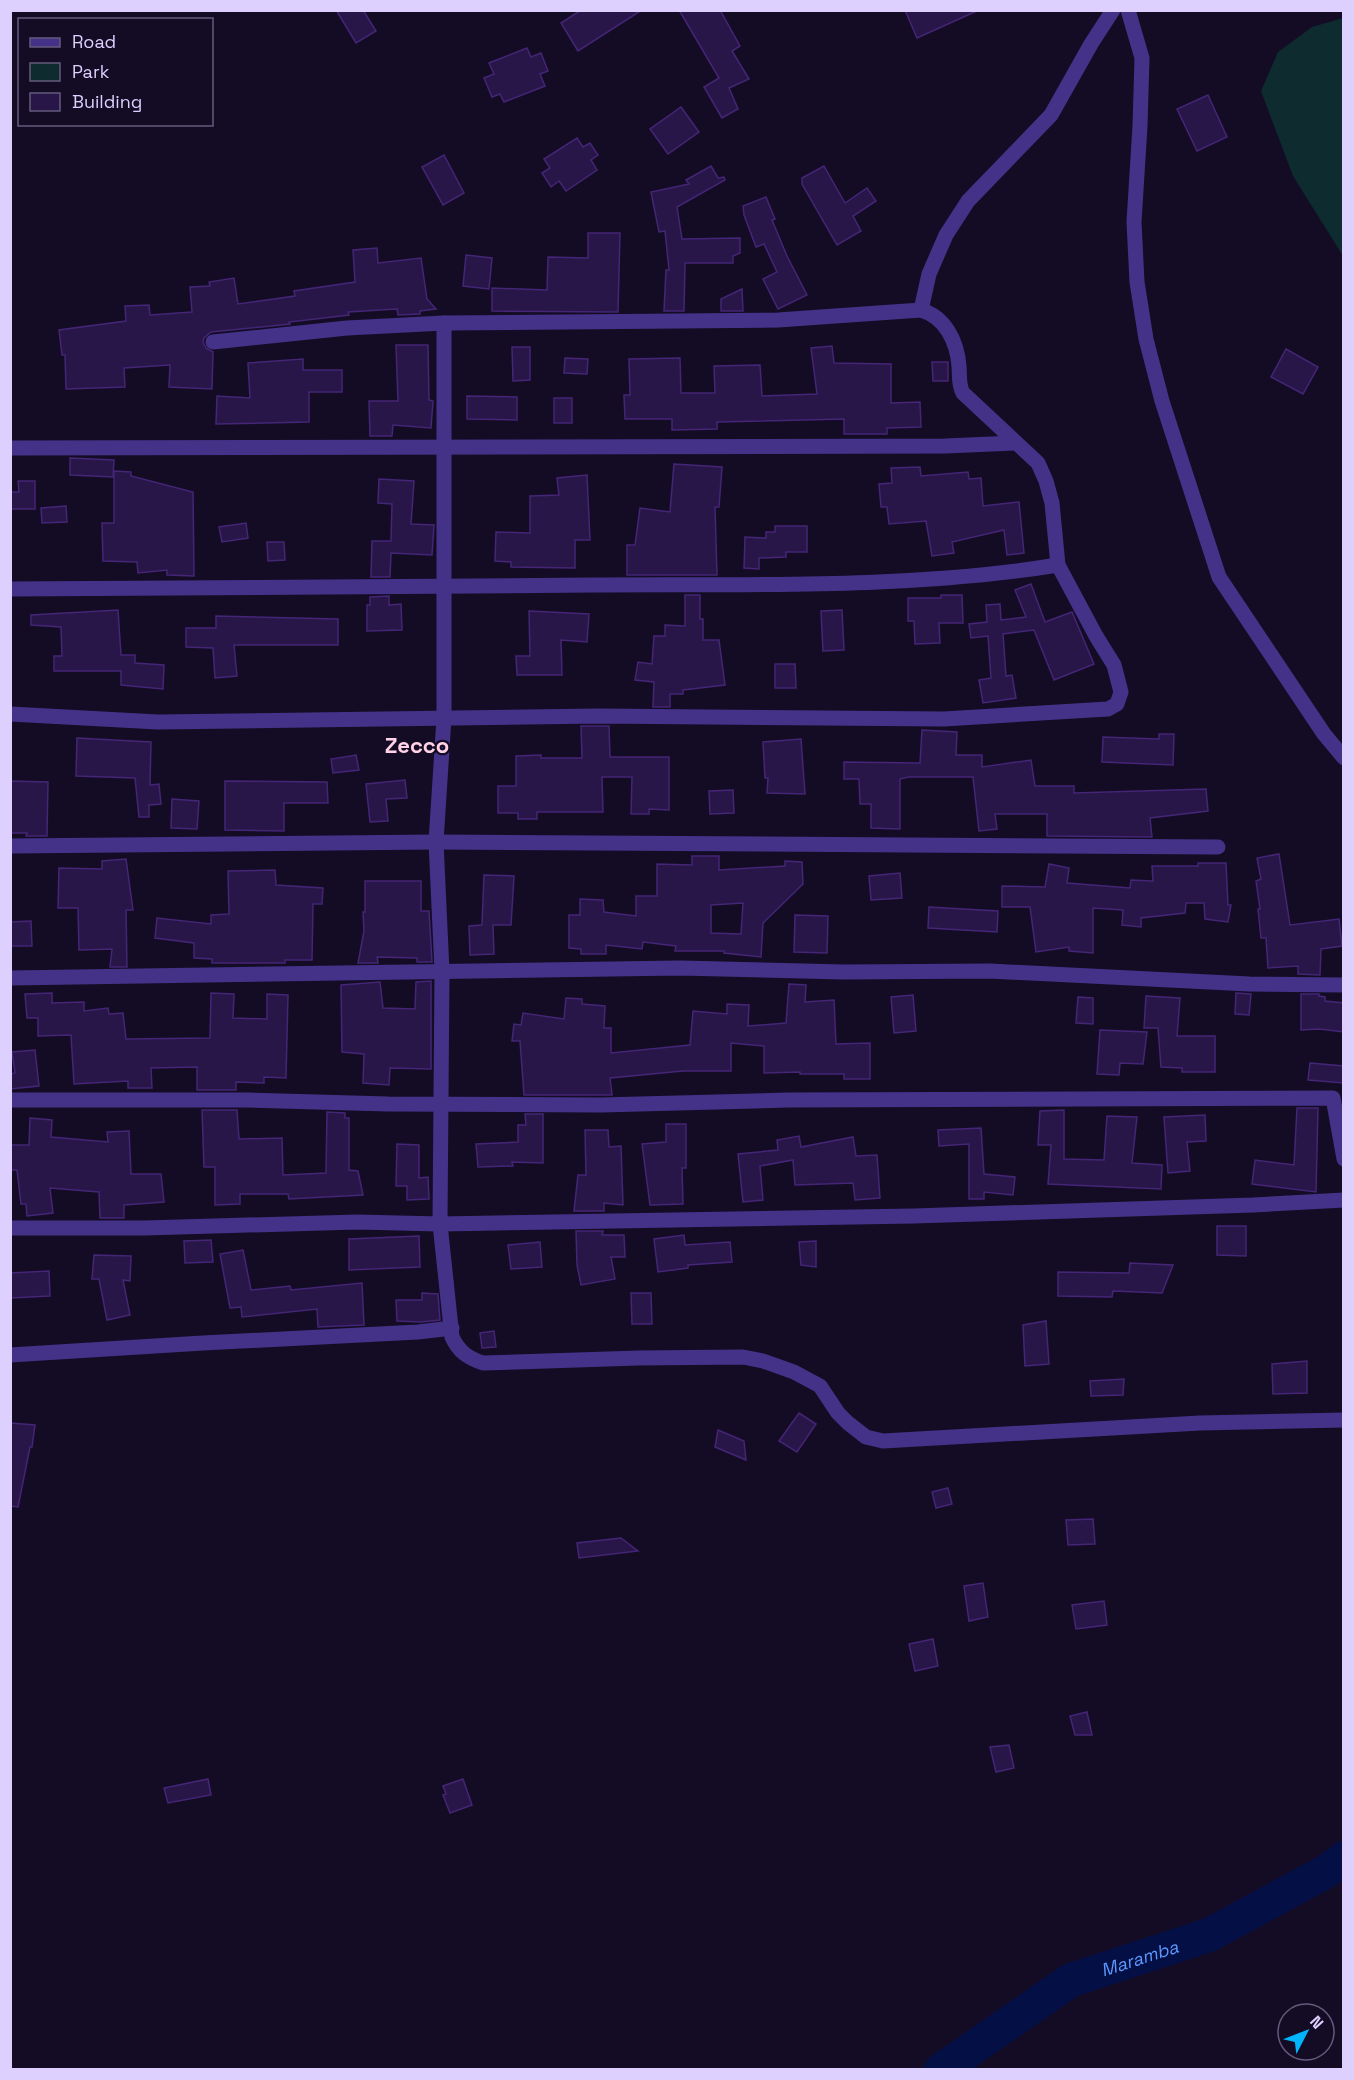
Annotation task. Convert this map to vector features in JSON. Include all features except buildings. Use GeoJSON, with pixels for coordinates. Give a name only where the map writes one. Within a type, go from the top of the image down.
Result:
{"type":"FeatureCollection","features":[{"type":"Feature","properties":{"kind":"street"},"geometry":{"type":"LineString","coordinates":[[921,310],[929,274],[946,235],[968,201],[1052,115],[1091,44],[1113,10]]}},
{"type":"Feature","properties":{"kind":"street"},"geometry":{"type":"LineString","coordinates":[[1128,10],[1142,58],[1134,222],[1137,282],[1146,339],[1162,401],[1219,577],[1304,705],[1344,758]]}},
{"type":"Feature","properties":{"kind":"street"},"geometry":{"type":"LineString","coordinates":[[10,714],[158,723],[610,716],[944,719],[1108,709],[1117,704],[1121,692],[1114,665],[1058,565],[1052,503],[1038,463],[963,393],[959,386],[956,346],[942,321],[933,314],[921,310],[778,320],[444,323],[347,328],[213,342]]}},
{"type":"Feature","properties":{"kind":"street"},"geometry":{"type":"LineString","coordinates":[[444,323],[444,718],[435,842],[442,971],[440,1224],[452,1337],[456,1347],[470,1359],[483,1364],[743,1357],[763,1361],[794,1372],[820,1386],[848,1423],[866,1437],[883,1441],[1200,1423],[1344,1420]]}},
{"type":"Feature","properties":{"kind":"street"},"geometry":{"type":"LineString","coordinates":[[10,448],[933,446],[1015,443]]}},
{"type":"Feature","properties":{"kind":"street"},"geometry":{"type":"LineString","coordinates":[[10,590],[716,585],[882,581],[1017,572],[1058,565]]}},
{"type":"Feature","properties":{"kind":"street"},"geometry":{"type":"LineString","coordinates":[[10,846],[435,842],[1218,847]]}},
{"type":"Feature","properties":{"kind":"street"},"geometry":{"type":"LineString","coordinates":[[10,978],[680,968],[844,972],[990,971],[1249,984],[1344,985]]}},
{"type":"Feature","properties":{"kind":"street"},"geometry":{"type":"LineString","coordinates":[[10,1100],[237,1100],[601,1105],[799,1100],[1333,1098],[1344,1158]]}},
{"type":"Feature","properties":{"kind":"street"},"geometry":{"type":"LineString","coordinates":[[10,1228],[914,1216],[1344,1200]]}},
{"type":"Feature","properties":{"kind":"street"},"geometry":{"type":"LineString","coordinates":[[10,1355],[418,1332],[452,1328]]}},
{"type":"Feature","properties":{"kind":"green space"},"geometry":{"type":"Polygon","coordinates":[[[1344,18],[1343,256],[1293,176],[1261,91],[1278,52],[1312,27],[1344,18]]]}},
{"type":"Feature","properties":{"kind":"waterway","name":"Maramba"},"geometry":{"type":"LineString","coordinates":[[941,2070],[1071,1980],[1209,1935],[1327,1871],[1344,1858]]}},
{"type":"Feature","properties":{"kind":"waterway"},"geometry":{"type":"LineString","coordinates":[[1327,1871],[1344,1875]]}},
{"type":"Feature","properties":{"kind":"district","name":"Zecco"},"geometry":{"type":"Point","coordinates":[417,745]}}]}
